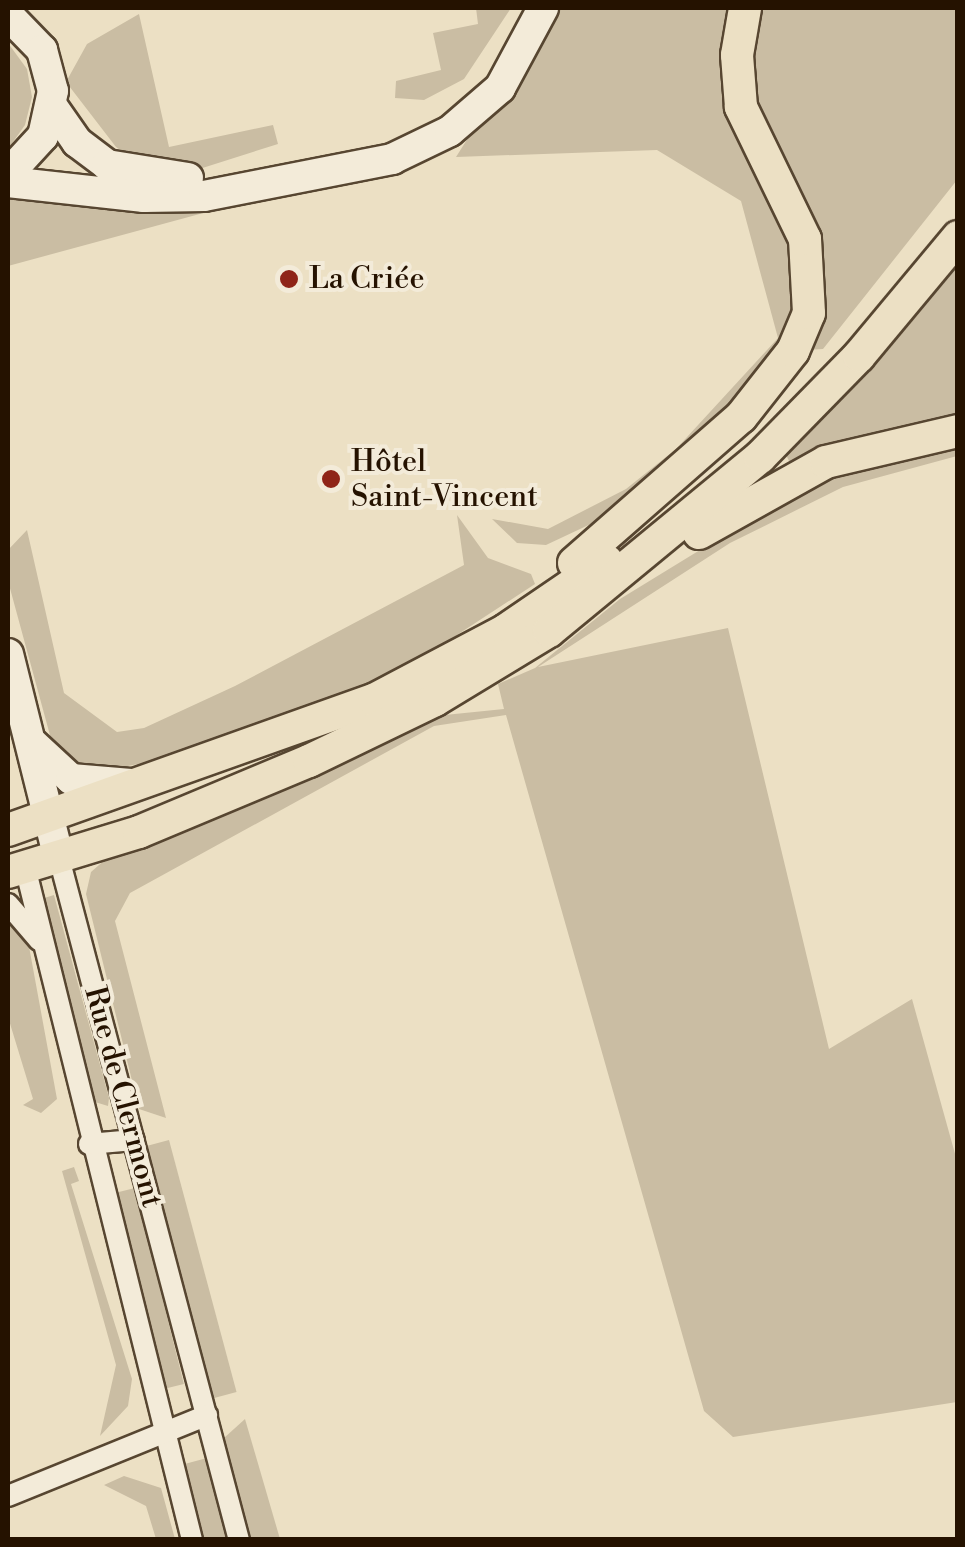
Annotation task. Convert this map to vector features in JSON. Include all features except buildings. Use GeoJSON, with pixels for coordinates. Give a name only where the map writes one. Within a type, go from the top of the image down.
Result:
{"type":"FeatureCollection","features":[{"type":"Feature","properties":{"kind":"main road"},"geometry":{"type":"LineString","coordinates":[[8,15],[42,50],[52,106],[86,151],[136,174],[208,177],[357,152],[416,132],[466,98],[503,53],[525,8]]}},
{"type":"Feature","properties":{"kind":"main road"},"geometry":{"type":"LineString","coordinates":[[8,182],[125,196],[204,196],[392,159],[450,131],[500,88],[543,8]]}},
{"type":"Feature","properties":{"kind":"main road"},"geometry":{"type":"LineString","coordinates":[[374,700],[622,526],[741,417],[793,351],[809,313],[810,258],[741,107],[737,55],[745,8]]}},
{"type":"Feature","properties":{"kind":"main road"},"geometry":{"type":"LineString","coordinates":[[8,174],[37,146],[52,106]]}},
{"type":"Feature","properties":{"kind":"main road"},"geometry":{"type":"LineString","coordinates":[[8,826],[144,784],[374,700],[533,613],[673,510],[834,357],[958,207]]}},
{"type":"Feature","properties":{"kind":"main road"},"geometry":{"type":"LineString","coordinates":[[578,611],[814,405],[958,236]]}},
{"type":"Feature","properties":{"kind":"main road"},"geometry":{"type":"LineString","coordinates":[[16,869],[138,832],[354,740],[495,666],[793,476],[846,455],[958,431]]}},
{"type":"Feature","properties":{"kind":"main road","name":"Rue de Clermont"},"geometry":{"type":"LineString","coordinates":[[8,654],[59,858]]}},
{"type":"Feature","properties":{"kind":"main road"},"geometry":{"type":"LineString","coordinates":[[27,733],[50,766],[72,779],[144,784]]}},
{"type":"Feature","properties":{"kind":"main road","name":"Rue de Clermont"},"geometry":{"type":"LineString","coordinates":[[8,826],[16,869]]}},
{"type":"Feature","properties":{"kind":"street","name":"Rue de Clermont"},"geometry":{"type":"LineString","coordinates":[[59,858],[240,1540]]}},
{"type":"Feature","properties":{"kind":"street","name":"Rue de Clermont"},"geometry":{"type":"LineString","coordinates":[[16,869],[45,958],[192,1540]]}},
{"type":"Feature","properties":{"kind":"street"},"geometry":{"type":"LineString","coordinates":[[8,904],[33,930],[45,958]]}},
{"type":"Feature","properties":{"kind":"street"},"geometry":{"type":"LineString","coordinates":[[89,1144],[134,1140]]}},
{"type":"Feature","properties":{"kind":"street"},"geometry":{"type":"LineString","coordinates":[[8,1496],[207,1415]]}},
{"type":"Feature","properties":{"kind":"shaded area"},"geometry":{"type":"Polygon","coordinates":[[[476,8],[511,8],[464,79],[424,100],[395,98],[396,81],[441,70],[433,33],[478,24],[476,8]]]}},
{"type":"Feature","properties":{"kind":"shaded area"},"geometry":{"type":"Polygon","coordinates":[[[550,8],[730,8],[723,40],[733,129],[786,224],[801,275],[783,353],[629,506],[546,545],[517,543],[492,519],[548,529],[626,489],[676,449],[778,338],[741,201],[657,150],[456,157],[550,8]]]}},
{"type":"Feature","properties":{"kind":"shaded area"},"geometry":{"type":"Polygon","coordinates":[[[758,8],[957,8],[957,180],[823,349],[805,350],[822,301],[757,132],[748,48],[758,8]]]}},
{"type":"Feature","properties":{"kind":"shaded area"},"geometry":{"type":"Polygon","coordinates":[[[139,14],[169,147],[273,125],[278,144],[193,171],[135,160],[116,147],[66,82],[87,44],[139,14]]]}},
{"type":"Feature","properties":{"kind":"shaded area"},"geometry":{"type":"Polygon","coordinates":[[[8,43],[27,69],[32,97],[25,125],[8,149],[8,43]]]}},
{"type":"Feature","properties":{"kind":"shaded area"},"geometry":{"type":"Polygon","coordinates":[[[8,200],[207,212],[8,266],[8,200]]]}},
{"type":"Feature","properties":{"kind":"shaded area"},"geometry":{"type":"Polygon","coordinates":[[[957,259],[957,422],[792,467],[786,455],[957,259]]]}},
{"type":"Feature","properties":{"kind":"shaded area"},"geometry":{"type":"Polygon","coordinates":[[[957,438],[957,456],[843,487],[730,543],[538,667],[728,628],[829,1049],[912,999],[957,1161],[957,1402],[733,1437],[704,1411],[506,715],[434,726],[130,893],[115,921],[166,1118],[139,1109],[86,894],[91,872],[115,851],[435,716],[504,709],[498,684],[535,668],[620,599],[814,480],[957,438]]]}},
{"type":"Feature","properties":{"kind":"shaded area"},"geometry":{"type":"Polygon","coordinates":[[[457,515],[488,558],[531,574],[535,584],[437,648],[364,688],[184,755],[87,774],[76,771],[51,739],[8,581],[8,550],[27,530],[64,693],[117,732],[144,728],[235,686],[464,565],[457,515]]]}},
{"type":"Feature","properties":{"kind":"shaded area"},"geometry":{"type":"Polygon","coordinates":[[[54,895],[108,1106],[95,1102],[41,899],[54,895]]]}},
{"type":"Feature","properties":{"kind":"shaded area"},"geometry":{"type":"Polygon","coordinates":[[[8,918],[28,941],[57,1099],[41,1113],[23,1105],[33,1099],[8,1017],[8,918]]]}},
{"type":"Feature","properties":{"kind":"shaded area"},"geometry":{"type":"Polygon","coordinates":[[[169,1140],[237,1392],[210,1399],[142,1147],[169,1140]]]}},
{"type":"Feature","properties":{"kind":"shaded area"},"geometry":{"type":"Polygon","coordinates":[[[74,1167],[79,1181],[71,1184],[132,1379],[128,1406],[100,1436],[116,1365],[62,1171],[74,1167]]]}},
{"type":"Feature","properties":{"kind":"shaded area"},"geometry":{"type":"Polygon","coordinates":[[[135,1188],[184,1384],[161,1390],[112,1194],[135,1188]]]}},
{"type":"Feature","properties":{"kind":"shaded area"},"geometry":{"type":"Polygon","coordinates":[[[245,1419],[280,1539],[251,1539],[224,1438],[245,1419]]]}},
{"type":"Feature","properties":{"kind":"shaded area"},"geometry":{"type":"Polygon","coordinates":[[[207,1458],[229,1539],[202,1540],[182,1465],[207,1458]]]}},
{"type":"Feature","properties":{"kind":"shaded area"},"geometry":{"type":"Polygon","coordinates":[[[124,1476],[161,1488],[175,1539],[156,1539],[146,1506],[104,1485],[124,1476]]]}},
{"type":"Feature","properties":{"kind":"place","name":"La Criée"},"geometry":{"type":"Point","coordinates":[289,279]}},
{"type":"Feature","properties":{"kind":"place","name":"Hôtel Saint-Vincent"},"geometry":{"type":"Point","coordinates":[331,479]}}]}
